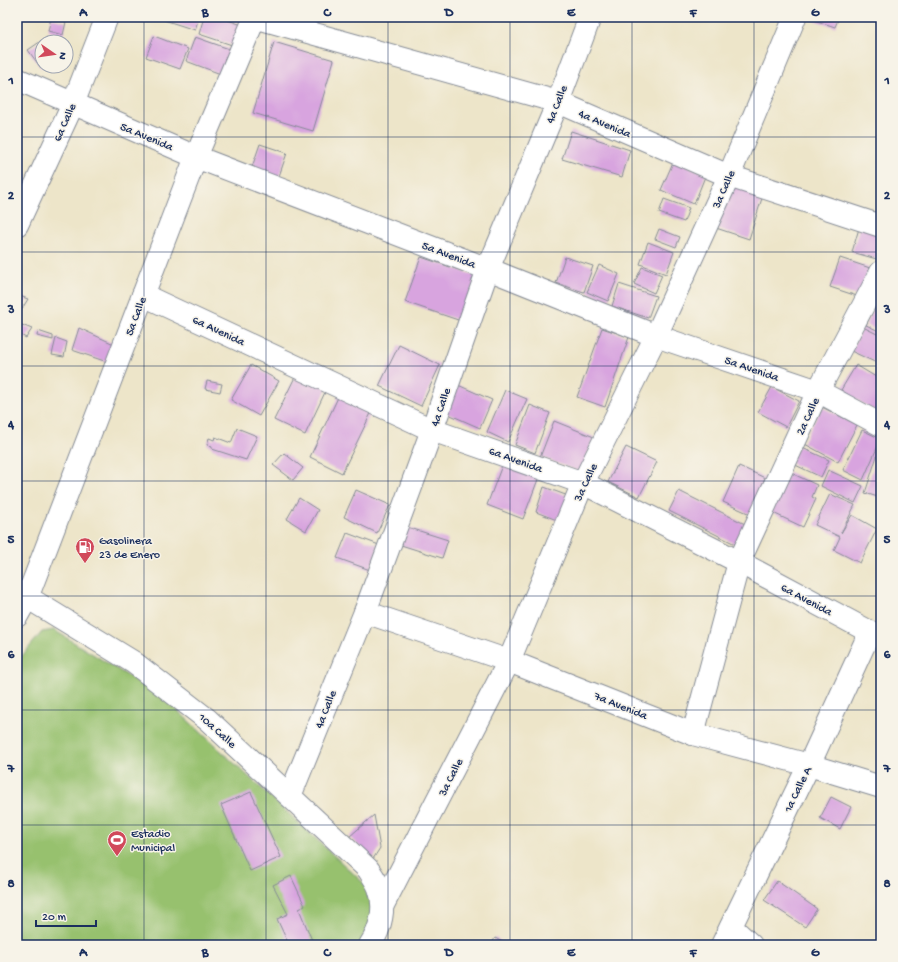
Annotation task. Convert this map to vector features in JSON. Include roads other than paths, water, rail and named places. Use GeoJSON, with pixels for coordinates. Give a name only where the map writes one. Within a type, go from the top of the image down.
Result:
{"type":"FeatureCollection","features":[{"type":"Feature","properties":{"kind":"street","name":"6a Calle"},"geometry":{"type":"LineString","coordinates":[[17,225],[73,104],[107,17]]}},
{"type":"Feature","properties":{"kind":"street","name":"4a Avenida"},"geometry":{"type":"LineString","coordinates":[[255,17],[558,102],[729,176],[881,226]]}},
{"type":"Feature","properties":{"kind":"street","name":"5a Calle"},"geometry":{"type":"LineString","coordinates":[[20,602],[143,295],[196,157],[255,17]]}},
{"type":"Feature","properties":{"kind":"street","name":"4a Calle"},"geometry":{"type":"LineString","coordinates":[[290,796],[365,612],[432,430],[488,269],[558,102],[590,17]]}},
{"type":"Feature","properties":{"kind":"street","name":"3a Calle"},"geometry":{"type":"LineString","coordinates":[[370,945],[374,939],[380,922],[383,905],[509,661],[583,483],[656,336],[729,176],[790,19]]}},
{"type":"Feature","properties":{"kind":"street","name":"5a Avenida"},"geometry":{"type":"LineString","coordinates":[[17,79],[196,157],[488,269],[656,336],[818,391],[881,425]]}},
{"type":"Feature","properties":{"kind":"street","name":"2a Calle"},"geometry":{"type":"LineString","coordinates":[[693,734],[739,562],[818,391],[881,272]]}},
{"type":"Feature","properties":{"kind":"street","name":"6a Avenida"},"geometry":{"type":"LineString","coordinates":[[143,295],[432,430],[583,483],[739,562],[875,635]]}},
{"type":"Feature","properties":{"kind":"street","name":"10a Calle"},"geometry":{"type":"LineString","coordinates":[[20,602],[133,662],[208,720],[368,869],[379,888],[383,905]]}},
{"type":"Feature","properties":{"kind":"street","name":"7a Avenida"},"geometry":{"type":"LineString","coordinates":[[365,612],[509,661],[693,734],[808,765],[881,787]]}},
{"type":"Feature","properties":{"kind":"street","name":"1a Calle A"},"geometry":{"type":"LineString","coordinates":[[726,936],[808,765],[875,635]]}},
{"type":"Feature","properties":{"kind":"street"},"geometry":{"type":"LineString","coordinates":[[726,936],[751,945]]}},
{"type":"Feature","properties":{"kind":"place","name":"Gasolinera 23 de Enero"},"geometry":{"type":"Point","coordinates":[85,564]}},
{"type":"Feature","properties":{"kind":"place","name":"Estadio Municipal"},"geometry":{"type":"Point","coordinates":[117,857]}}]}
